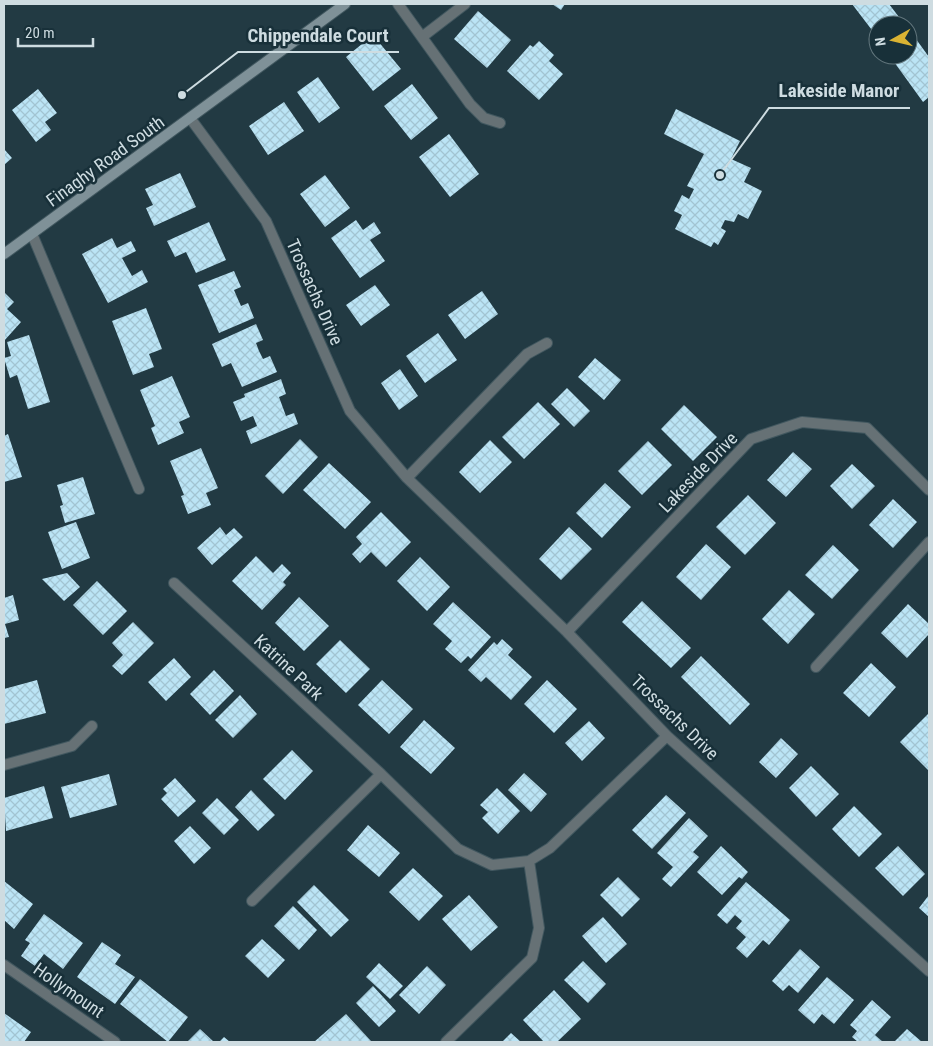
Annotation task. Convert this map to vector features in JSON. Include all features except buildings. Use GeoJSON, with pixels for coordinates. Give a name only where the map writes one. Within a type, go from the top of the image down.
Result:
{"type":"FeatureCollection","features":[{"type":"Feature","properties":{"kind":"street","name":"Finaghy Road South"},"geometry":{"type":"LineString","coordinates":[[4,254],[345,4]]}},
{"type":"Feature","properties":{"kind":"street"},"geometry":{"type":"LineString","coordinates":[[398,4],[470,104],[484,118],[500,123]]}},
{"type":"Feature","properties":{"kind":"street"},"geometry":{"type":"LineString","coordinates":[[422,37],[465,4]]}},
{"type":"Feature","properties":{"kind":"street","name":"Trossachs Drive"},"geometry":{"type":"LineString","coordinates":[[190,118],[266,221],[350,411],[407,478],[567,632],[667,736],[929,971]]}},
{"type":"Feature","properties":{"kind":"street"},"geometry":{"type":"LineString","coordinates":[[32,234],[139,489]]}},
{"type":"Feature","properties":{"kind":"street"},"geometry":{"type":"LineString","coordinates":[[407,478],[526,354],[547,343]]}},
{"type":"Feature","properties":{"kind":"street","name":"Lakeside Drive"},"geometry":{"type":"LineString","coordinates":[[567,632],[751,439],[802,422],[867,428],[929,490]]}},
{"type":"Feature","properties":{"kind":"street"},"geometry":{"type":"LineString","coordinates":[[816,667],[929,542]]}},
{"type":"Feature","properties":{"kind":"street","name":"Katrine Park"},"geometry":{"type":"LineString","coordinates":[[174,583],[381,774],[458,849],[492,865],[529,861],[550,848],[667,736]]}},
{"type":"Feature","properties":{"kind":"street"},"geometry":{"type":"LineString","coordinates":[[4,765],[72,746],[92,726]]}},
{"type":"Feature","properties":{"kind":"street"},"geometry":{"type":"LineString","coordinates":[[252,901],[381,774]]}},
{"type":"Feature","properties":{"kind":"street"},"geometry":{"type":"LineString","coordinates":[[446,1042],[532,958],[539,928],[529,861]]}},
{"type":"Feature","properties":{"kind":"street","name":"Hollymount"},"geometry":{"type":"LineString","coordinates":[[4,965],[115,1042]]}},
{"type":"Feature","properties":{"kind":"place","name":"Chippendale Court"},"geometry":{"type":"Point","coordinates":[182,95]}},
{"type":"Feature","properties":{"kind":"place","name":"Lakeside Manor"},"geometry":{"type":"Point","coordinates":[720,175]}}]}
